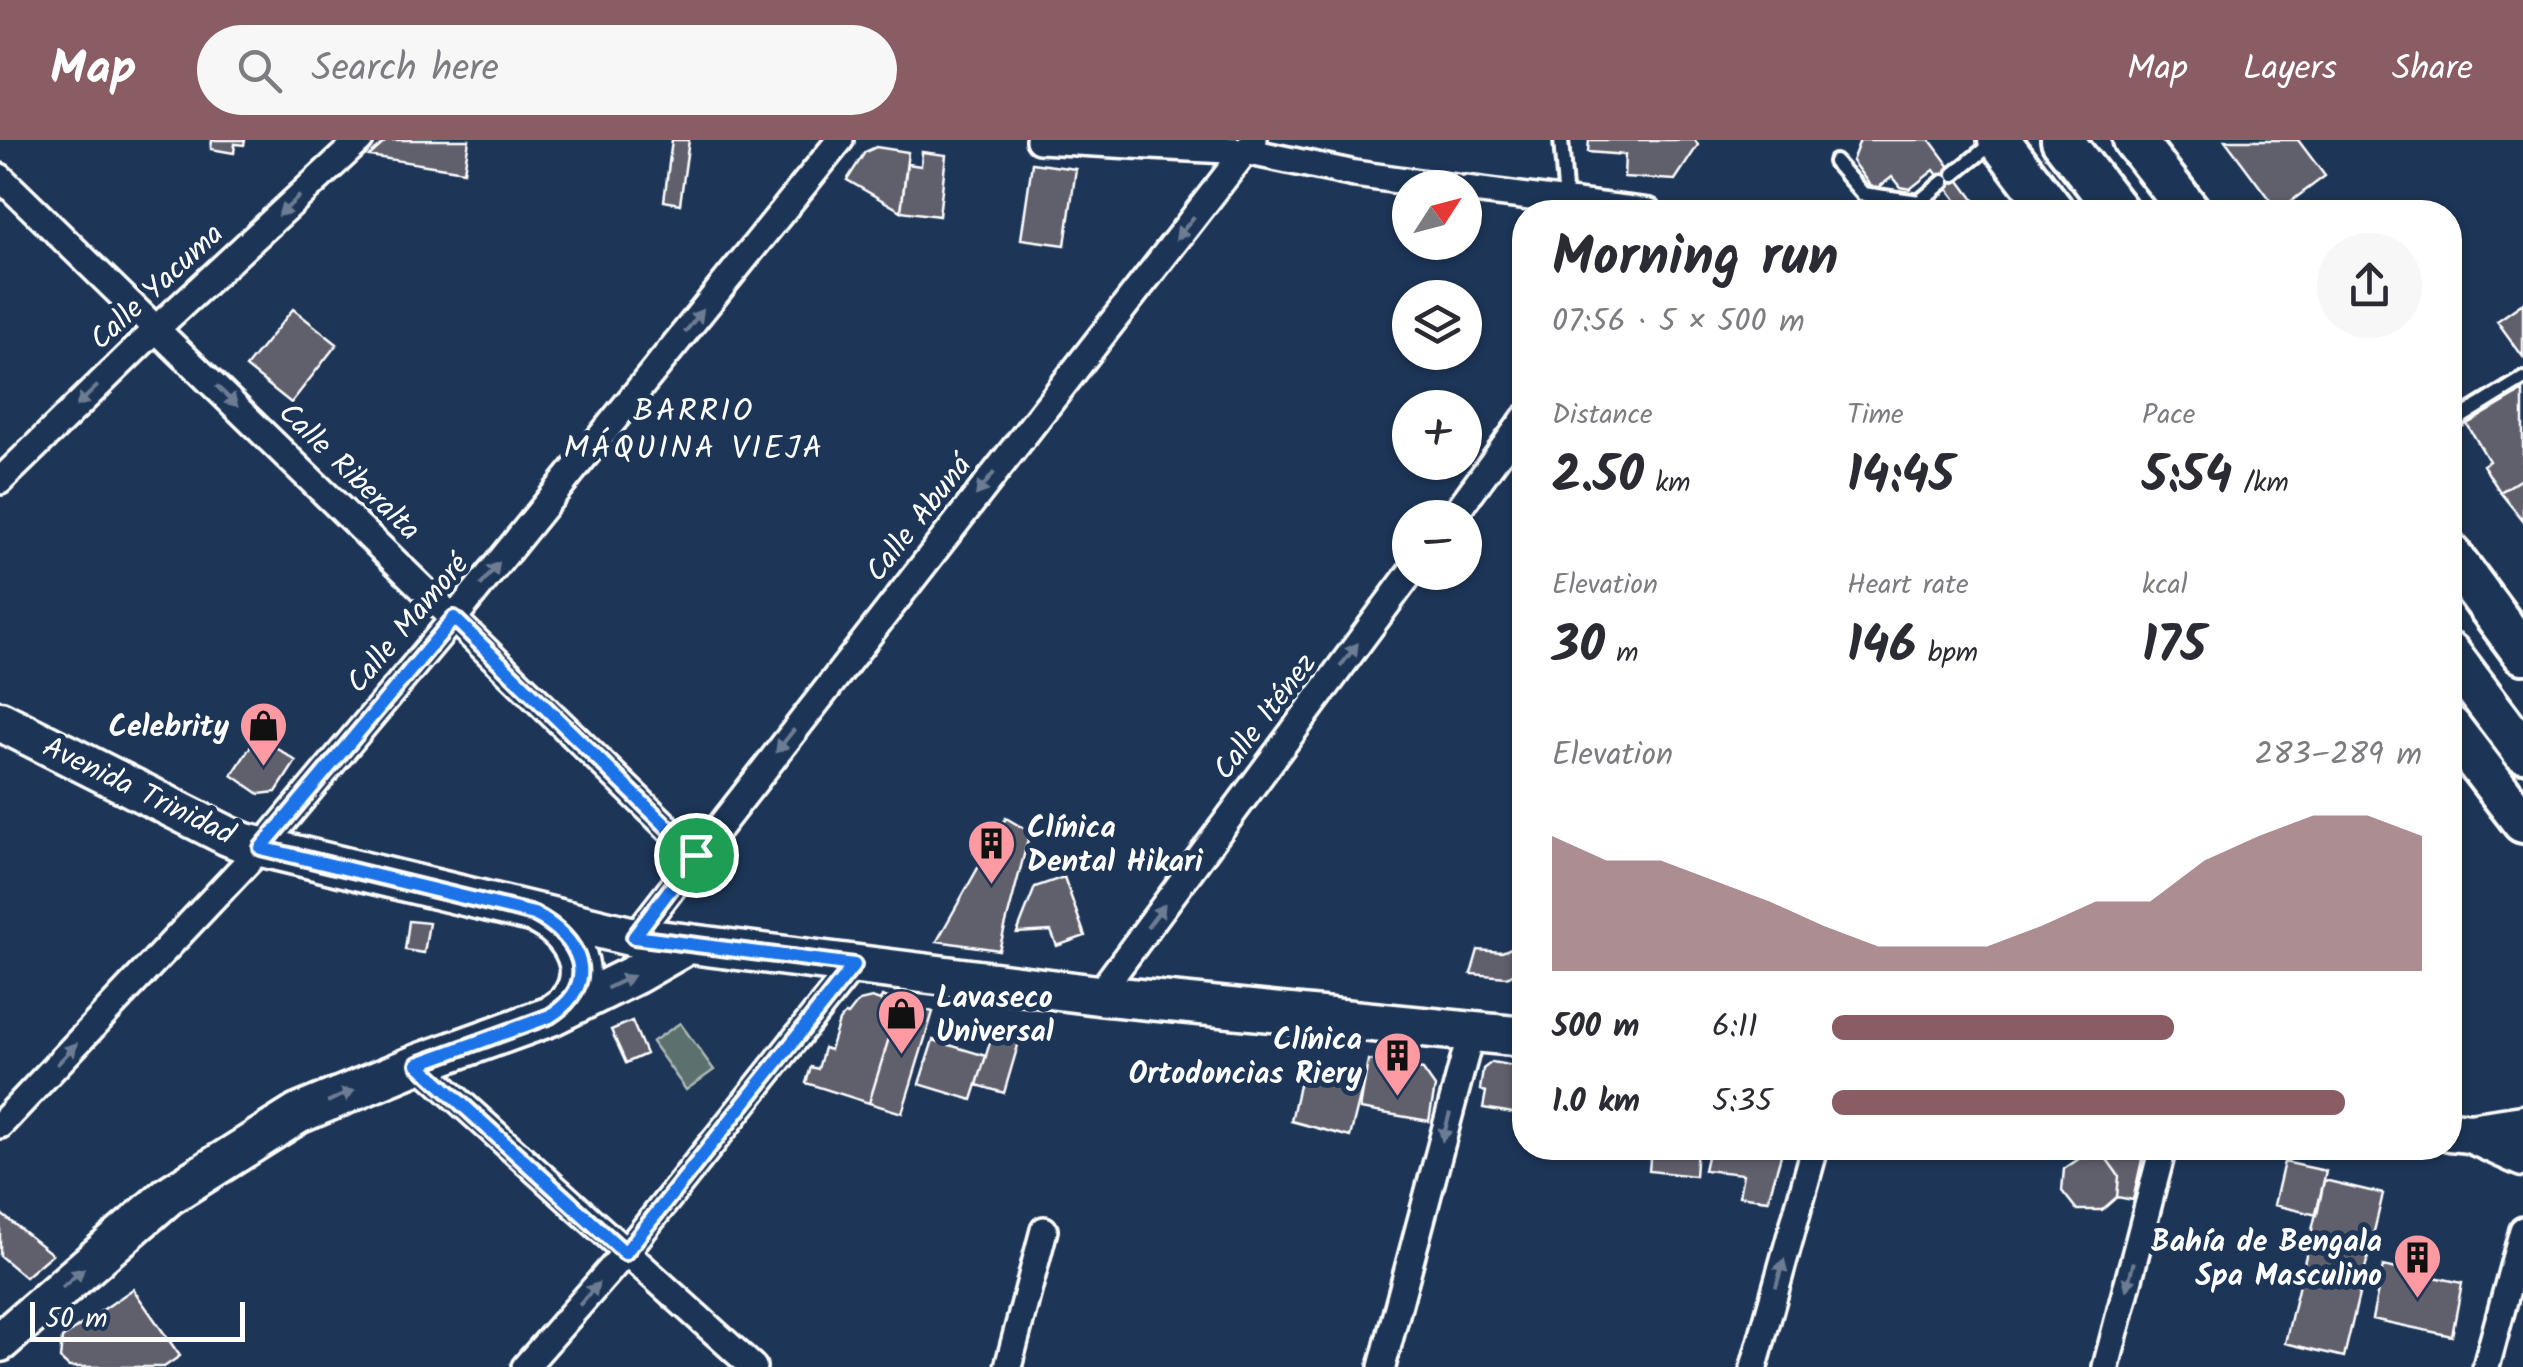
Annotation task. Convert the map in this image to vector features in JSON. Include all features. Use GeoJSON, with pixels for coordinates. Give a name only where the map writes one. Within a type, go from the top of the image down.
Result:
{"type":"FeatureCollection","features":[{"type":"Feature","properties":{"kind":"main road"},"geometry":{"type":"LineString","coordinates":[[1998,140],[2045,200]]}},
{"type":"Feature","properties":{"kind":"main road"},"geometry":{"type":"LineString","coordinates":[[2062,140],[2109,200]]}},
{"type":"Feature","properties":{"kind":"main road"},"geometry":{"type":"LineString","coordinates":[[2134,140],[2181,200]]}},
{"type":"Feature","properties":{"kind":"main road"},"geometry":{"type":"LineString","coordinates":[[2462,570],[2523,653]]}},
{"type":"Feature","properties":{"kind":"main road"},"geometry":{"type":"LineString","coordinates":[[2462,670],[2523,752]]}},
{"type":"Feature","properties":{"kind":"main road","name":"Avenida Trinidad"},"geometry":{"type":"LineString","coordinates":[[0,721],[228,836],[261,848],[634,937],[1098,995],[1512,1036]]}},
{"type":"Feature","properties":{"kind":"main road"},"geometry":{"type":"LineString","coordinates":[[2462,743],[2523,822]]}},
{"type":"Feature","properties":{"kind":"main road"},"geometry":{"type":"LineString","coordinates":[[534,914],[562,932],[572,944],[580,968],[578,990],[566,1006],[550,1016]]}},
{"type":"Feature","properties":{"kind":"main road"},"geometry":{"type":"LineString","coordinates":[[0,1342],[168,1196],[298,1114],[418,1064],[550,1016],[688,944]]}},
{"type":"Feature","properties":{"kind":"main road"},"geometry":{"type":"LineString","coordinates":[[2462,1132],[2523,1125]]}},
{"type":"Feature","properties":{"kind":"main road"},"geometry":{"type":"LineString","coordinates":[[2462,1133],[2523,1158]]}},
{"type":"Feature","properties":{"kind":"street","name":"Calle Yacuma"},"geometry":{"type":"LineString","coordinates":[[0,481],[157,328],[360,140]]}},
{"type":"Feature","properties":{"kind":"street","name":"Calle Mamoré"},"geometry":{"type":"LineString","coordinates":[[0,1125],[261,848],[454,618],[840,140]]}},
{"type":"Feature","properties":{"kind":"street"},"geometry":{"type":"LineString","coordinates":[[1039,140],[1246,144],[1355,174],[1392,179]]}},
{"type":"Feature","properties":{"kind":"street","name":"Calle Abuná"},"geometry":{"type":"LineString","coordinates":[[634,937],[1246,144]]}},
{"type":"Feature","properties":{"kind":"street","name":"Calle Riberalta"},"geometry":{"type":"LineString","coordinates":[[0,178],[696,855]]}},
{"type":"Feature","properties":{"kind":"street"},"geometry":{"type":"LineString","coordinates":[[1482,191],[1550,200]]}},
{"type":"Feature","properties":{"kind":"street"},"geometry":{"type":"LineString","coordinates":[[1465,500],[1512,436]]}},
{"type":"Feature","properties":{"kind":"street","name":"Calle Iténez"},"geometry":{"type":"LineString","coordinates":[[1098,995],[1398,590]]}},
{"type":"Feature","properties":{"kind":"street"},"geometry":{"type":"LineString","coordinates":[[525,1367],[625,1253],[854,965]]}},
{"type":"Feature","properties":{"kind":"street"},"geometry":{"type":"LineString","coordinates":[[1382,1367],[1471,1033]]}},
{"type":"Feature","properties":{"kind":"street"},"geometry":{"type":"LineString","coordinates":[[418,1064],[753,1367]]}},
{"type":"Feature","properties":{"kind":"street"},"geometry":{"type":"LineString","coordinates":[[1754,1367],[1812,1160]]}},
{"type":"Feature","properties":{"kind":"street"},"geometry":{"type":"LineString","coordinates":[[2106,1367],[2160,1160]]}},
{"type":"Feature","properties":{"kind":"street"},"geometry":{"type":"LineString","coordinates":[[1008,1367],[1044,1230]]}},
{"type":"Feature","properties":{"kind":"street"},"geometry":{"type":"LineString","coordinates":[[2486,1367],[2523,1230]]}},
{"type":"Feature","properties":{"kind":"lane"},"geometry":{"type":"LineString","coordinates":[[1561,140],[1566,200]]}},
{"type":"Feature","properties":{"kind":"lane"},"geometry":{"type":"LineString","coordinates":[[1922,200],[1998,140]]}},
{"type":"Feature","properties":{"kind":"lane"},"geometry":{"type":"LineString","coordinates":[[1835,162],[1863,194],[1905,200]]}},
{"type":"Feature","properties":{"kind":"lane"},"geometry":{"type":"LineString","coordinates":[[2462,417],[2523,379]]}},
{"type":"Feature","properties":{"kind":"green space"},"geometry":{"type":"Polygon","coordinates":[[[680,1023],[714,1070],[686,1090],[652,1042],[680,1023]]]}},
{"type":"Feature","properties":{"kind":"building"},"geometry":{"type":"Polygon","coordinates":[[[212,140],[245,140],[244,145],[235,144],[234,153],[211,149],[212,140]]]}},
{"type":"Feature","properties":{"kind":"building"},"geometry":{"type":"Polygon","coordinates":[[[387,140],[469,140],[464,171],[369,156],[387,140]]]}},
{"type":"Feature","properties":{"kind":"building"},"geometry":{"type":"Polygon","coordinates":[[[672,140],[689,140],[680,204],[664,201],[672,140]]]}},
{"type":"Feature","properties":{"kind":"building"},"geometry":{"type":"Polygon","coordinates":[[[1589,140],[1695,140],[1698,145],[1675,180],[1624,177],[1625,155],[1588,152],[1589,140]]]}},
{"type":"Feature","properties":{"kind":"building"},"geometry":{"type":"Polygon","coordinates":[[[1860,140],[1930,140],[1974,200],[1956,200],[1934,170],[1910,189],[1900,187],[1892,177],[1874,191],[1852,161],[1860,140]]]}},
{"type":"Feature","properties":{"kind":"building"},"geometry":{"type":"Polygon","coordinates":[[[2225,140],[2298,140],[2325,176],[2293,200],[2270,200],[2225,140]]]}},
{"type":"Feature","properties":{"kind":"building"},"geometry":{"type":"Polygon","coordinates":[[[876,147],[908,152],[901,211],[847,180],[865,152],[876,147]]]}},
{"type":"Feature","properties":{"kind":"building"},"geometry":{"type":"Polygon","coordinates":[[[922,152],[946,155],[939,216],[901,211],[907,164],[921,166],[922,152]]]}},
{"type":"Feature","properties":{"kind":"building"},"geometry":{"type":"Polygon","coordinates":[[[1032,163],[1076,169],[1065,245],[1021,239],[1032,163]]]}},
{"type":"Feature","properties":{"kind":"building"},"geometry":{"type":"Polygon","coordinates":[[[2523,303],[2523,357],[2497,321],[2523,303]]]}},
{"type":"Feature","properties":{"kind":"building"},"geometry":{"type":"Polygon","coordinates":[[[293,309],[337,344],[291,403],[246,367],[293,309]]]}},
{"type":"Feature","properties":{"kind":"building"},"geometry":{"type":"Polygon","coordinates":[[[2523,391],[2523,478],[2500,492],[2483,465],[2489,461],[2467,424],[2523,391]]]}},
{"type":"Feature","properties":{"kind":"building"},"geometry":{"type":"Polygon","coordinates":[[[2523,478],[2523,521],[2500,492],[2523,478]]]}},
{"type":"Feature","properties":{"kind":"building","name":"Celebrity"},"geometry":{"type":"Polygon","coordinates":[[[258,735],[296,761],[276,792],[259,794],[232,775],[258,735]]]}},
{"type":"Feature","properties":{"kind":"building","name":"Clínica Dental Hikari"},"geometry":{"type":"Polygon","coordinates":[[[1006,818],[1030,832],[999,950],[937,941],[1006,818]]]}},
{"type":"Feature","properties":{"kind":"building"},"geometry":{"type":"Polygon","coordinates":[[[1064,877],[1085,936],[1057,946],[1051,931],[1017,933],[1035,887],[1064,877]]]}},
{"type":"Feature","properties":{"kind":"building"},"geometry":{"type":"Polygon","coordinates":[[[409,921],[429,923],[424,953],[405,950],[409,921]]]}},
{"type":"Feature","properties":{"kind":"building"},"geometry":{"type":"Polygon","coordinates":[[[1512,948],[1512,974],[1471,974],[1478,950],[1502,952],[1512,948]]]}},
{"type":"Feature","properties":{"kind":"building"},"geometry":{"type":"Polygon","coordinates":[[[882,996],[900,1002],[869,1103],[806,1083],[811,1067],[818,1069],[824,1048],[830,1050],[845,1014],[859,1001],[880,1001],[882,996]]]}},
{"type":"Feature","properties":{"kind":"building","name":"Lavaseco Universal"},"geometry":{"type":"Polygon","coordinates":[[[900,1002],[933,1012],[902,1113],[869,1103],[900,1002]]]}},
{"type":"Feature","properties":{"kind":"building"},"geometry":{"type":"Polygon","coordinates":[[[632,1021],[646,1054],[626,1063],[611,1030],[632,1021]]]}},
{"type":"Feature","properties":{"kind":"building"},"geometry":{"type":"Polygon","coordinates":[[[995,1026],[1021,1035],[1004,1093],[977,1085],[995,1026]]]}},
{"type":"Feature","properties":{"kind":"building"},"geometry":{"type":"Polygon","coordinates":[[[933,1040],[986,1056],[972,1100],[919,1084],[933,1040]]]}},
{"type":"Feature","properties":{"kind":"building","name":"Clínica Ortodoncias Riery"},"geometry":{"type":"Polygon","coordinates":[[[1368,1060],[1423,1070],[1435,1087],[1429,1121],[1360,1109],[1368,1060]]]}},
{"type":"Feature","properties":{"kind":"building"},"geometry":{"type":"Polygon","coordinates":[[[1492,1062],[1512,1066],[1512,1113],[1483,1108],[1483,1069],[1492,1062]]]}},
{"type":"Feature","properties":{"kind":"building"},"geometry":{"type":"Polygon","coordinates":[[[1303,1067],[1366,1073],[1350,1137],[1291,1121],[1303,1067]]]}},
{"type":"Feature","properties":{"kind":"building"},"geometry":{"type":"Polygon","coordinates":[[[1650,1160],[1696,1160],[1695,1176],[1649,1171],[1650,1160]]]}},
{"type":"Feature","properties":{"kind":"building"},"geometry":{"type":"Polygon","coordinates":[[[1706,1160],[1780,1160],[1768,1200],[1739,1196],[1743,1174],[1704,1170],[1706,1160]]]}},
{"type":"Feature","properties":{"kind":"building"},"geometry":{"type":"Polygon","coordinates":[[[2077,1160],[2107,1160],[2119,1176],[2117,1197],[2102,1210],[2077,1210],[2062,1191],[2064,1169],[2077,1160]]]}},
{"type":"Feature","properties":{"kind":"building"},"geometry":{"type":"Polygon","coordinates":[[[2107,1160],[2142,1160],[2133,1200],[2117,1197],[2119,1176],[2107,1160]]]}},
{"type":"Feature","properties":{"kind":"building"},"geometry":{"type":"Polygon","coordinates":[[[2284,1162],[2326,1171],[2317,1215],[2274,1205],[2284,1162]]]}},
{"type":"Feature","properties":{"kind":"building"},"geometry":{"type":"Polygon","coordinates":[[[2324,1180],[2383,1194],[2344,1357],[2285,1343],[2324,1180]]]}},
{"type":"Feature","properties":{"kind":"building"},"geometry":{"type":"Polygon","coordinates":[[[0,1213],[52,1254],[25,1277],[0,1256],[0,1213]]]}},
{"type":"Feature","properties":{"kind":"building","name":"Bahía de Bengala Spa Masculino"},"geometry":{"type":"Polygon","coordinates":[[[2383,1266],[2462,1283],[2452,1336],[2372,1319],[2383,1266]]]}},
{"type":"Feature","properties":{"kind":"building"},"geometry":{"type":"Polygon","coordinates":[[[133,1289],[180,1356],[164,1367],[69,1367],[60,1359],[62,1338],[133,1289]]]}},
{"type":"Feature","properties":{"kind":"place","name":"Celebrity"},"geometry":{"type":"Point","coordinates":[264,768]}},
{"type":"Feature","properties":{"kind":"place","name":"Clínica Dental Hikari"},"geometry":{"type":"Point","coordinates":[992,886]}},
{"type":"Feature","properties":{"kind":"place","name":"Lavaseco Universal"},"geometry":{"type":"Point","coordinates":[901,1056]}},
{"type":"Feature","properties":{"kind":"place","name":"Clínica Ortodoncias Riery"},"geometry":{"type":"Point","coordinates":[1397,1098]}},
{"type":"Feature","properties":{"kind":"place","name":"Bahía de Bengala Spa Masculino"},"geometry":{"type":"Point","coordinates":[2417,1300]}},
{"type":"Feature","properties":{"kind":"district","name":"BARRIO MÁQUINA VIEJA"},"geometry":{"type":"Point","coordinates":[694,428]}},
{"type":"Feature","properties":{"kind":"route"},"geometry":{"type":"LineString","coordinates":[[454,618],[696,855],[634,937],[854,965],[625,1253],[418,1064],[550,1016],[566,1006],[578,990],[580,968],[572,944],[562,932],[534,914],[261,848],[454,618]]}}]}
